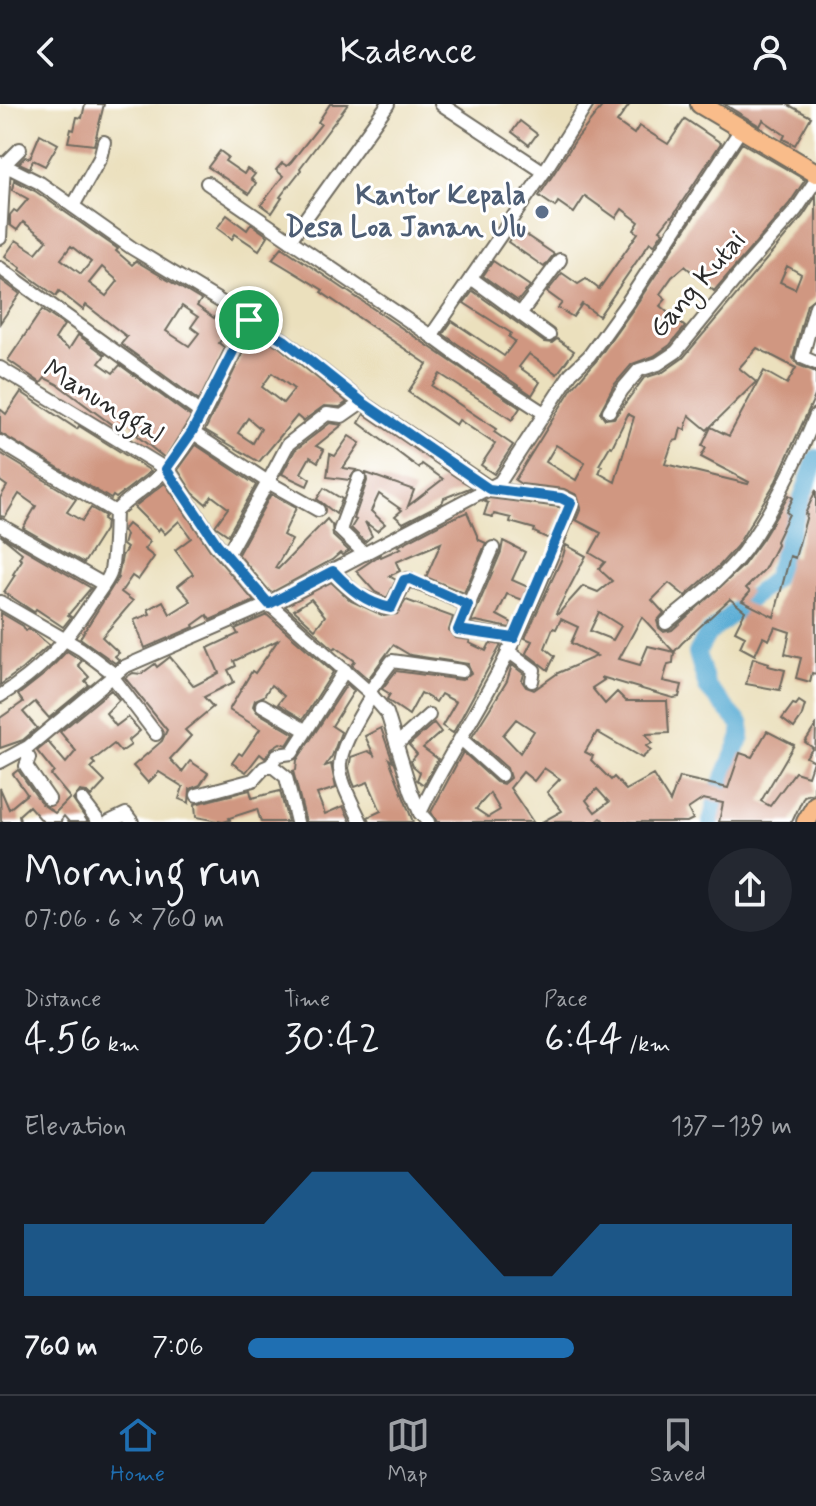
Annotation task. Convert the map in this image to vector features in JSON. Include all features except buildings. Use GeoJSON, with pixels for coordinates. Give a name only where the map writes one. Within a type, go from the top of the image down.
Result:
{"type":"FeatureCollection","features":[{"type":"Feature","properties":{"kind":"highway"},"geometry":{"type":"LineString","coordinates":[[700,104],[816,173]]}},
{"type":"Feature","properties":{"kind":"highway"},"geometry":{"type":"LineString","coordinates":[[806,822],[816,805]]}},
{"type":"Feature","properties":{"kind":"street"},"geometry":{"type":"LineString","coordinates":[[290,240],[388,104]]}},
{"type":"Feature","properties":{"kind":"street"},"geometry":{"type":"LineString","coordinates":[[441,104],[544,172]]}},
{"type":"Feature","properties":{"kind":"street"},"geometry":{"type":"LineString","coordinates":[[431,336],[587,104]]}},
{"type":"Feature","properties":{"kind":"street"},"geometry":{"type":"LineString","coordinates":[[0,762],[23,750],[54,727],[113,675],[269,604],[503,479],[571,373],[589,356],[627,303],[741,129]]}},
{"type":"Feature","properties":{"kind":"street"},"geometry":{"type":"LineString","coordinates":[[73,206],[100,158],[104,142]]}},
{"type":"Feature","properties":{"kind":"street"},"geometry":{"type":"LineString","coordinates":[[0,238],[2,164],[20,149]]}},
{"type":"Feature","properties":{"kind":"street"},"geometry":{"type":"LineString","coordinates":[[2,164],[24,173],[132,248],[284,340],[362,402],[489,489],[561,498],[572,505],[508,651],[443,767],[424,817]]}},
{"type":"Feature","properties":{"kind":"street","name":"Gang Kutai"},"geometry":{"type":"LineString","coordinates":[[609,411],[639,370],[658,364],[676,352],[796,210],[816,180]]}},
{"type":"Feature","properties":{"kind":"street"},"geometry":{"type":"LineString","coordinates":[[207,183],[544,413]]}},
{"type":"Feature","properties":{"kind":"street"},"geometry":{"type":"LineString","coordinates":[[520,314],[560,260]]}},
{"type":"Feature","properties":{"kind":"street"},"geometry":{"type":"LineString","coordinates":[[0,268],[202,414]]}},
{"type":"Feature","properties":{"kind":"street"},"geometry":{"type":"LineString","coordinates":[[471,278],[549,335]]}},
{"type":"Feature","properties":{"kind":"street"},"geometry":{"type":"LineString","coordinates":[[816,306],[802,357],[816,363]]}},
{"type":"Feature","properties":{"kind":"street"},"geometry":{"type":"LineString","coordinates":[[0,696],[39,670],[65,641],[103,584],[110,572],[115,512],[166,469],[192,432],[249,320]]}},
{"type":"Feature","properties":{"kind":"street","name":"Manunggal"},"geometry":{"type":"LineString","coordinates":[[0,368],[166,469],[227,555],[269,604],[371,693],[387,713],[411,791],[424,817]]}},
{"type":"Feature","properties":{"kind":"street"},"geometry":{"type":"LineString","coordinates":[[227,555],[288,444],[327,414],[342,416],[362,402]]}},
{"type":"Feature","properties":{"kind":"street"},"geometry":{"type":"LineString","coordinates":[[666,623],[743,553],[806,441],[816,415]]}},
{"type":"Feature","properties":{"kind":"street"},"geometry":{"type":"LineString","coordinates":[[192,432],[268,482],[318,510]]}},
{"type":"Feature","properties":{"kind":"street"},"geometry":{"type":"LineString","coordinates":[[0,442],[115,512]]}},
{"type":"Feature","properties":{"kind":"street"},"geometry":{"type":"LineString","coordinates":[[359,478],[340,530],[365,554]]}},
{"type":"Feature","properties":{"kind":"street"},"geometry":{"type":"LineString","coordinates":[[0,525],[103,584]]}},
{"type":"Feature","properties":{"kind":"street"},"geometry":{"type":"LineString","coordinates":[[493,548],[458,630],[514,638]]}},
{"type":"Feature","properties":{"kind":"street"},"geometry":{"type":"LineString","coordinates":[[333,571],[355,593],[388,608],[392,607],[407,579],[468,605]]}},
{"type":"Feature","properties":{"kind":"street"},"geometry":{"type":"LineString","coordinates":[[1,604],[65,641],[113,675],[156,734]]}},
{"type":"Feature","properties":{"kind":"street"},"geometry":{"type":"LineString","coordinates":[[508,651],[534,670],[532,681]]}},
{"type":"Feature","properties":{"kind":"street"},"geometry":{"type":"LineString","coordinates":[[361,822],[343,782],[340,764],[371,693],[392,661],[462,671]]}},
{"type":"Feature","properties":{"kind":"street"},"geometry":{"type":"LineString","coordinates":[[197,795],[253,780],[271,765],[277,755],[292,753],[345,670]]}},
{"type":"Feature","properties":{"kind":"street"},"geometry":{"type":"LineString","coordinates":[[262,705],[305,730]]}},
{"type":"Feature","properties":{"kind":"street"},"geometry":{"type":"LineString","coordinates":[[397,744],[429,715]]}},
{"type":"Feature","properties":{"kind":"street"},"geometry":{"type":"LineString","coordinates":[[461,739],[501,775]]}},
{"type":"Feature","properties":{"kind":"street"},"geometry":{"type":"LineString","coordinates":[[23,750],[29,758],[26,766],[49,799]]}},
{"type":"Feature","properties":{"kind":"street"},"geometry":{"type":"LineString","coordinates":[[271,765],[286,777],[297,822]]}},
{"type":"Feature","properties":{"kind":"street"},"geometry":{"type":"LineString","coordinates":[[82,800],[99,822]]}},
{"type":"Feature","properties":{"kind":"street"},"geometry":{"type":"LineString","coordinates":[[109,822],[126,814],[132,822]]}},
{"type":"Feature","properties":{"kind":"waterway"},"geometry":{"type":"LineString","coordinates":[[711,822],[720,787],[741,737],[741,725],[707,687],[697,653],[707,635],[774,579],[816,458]]}},
{"type":"Feature","properties":{"kind":"place","name":"Kantor Kepala Desa Loa Janan Ulu"},"geometry":{"type":"Point","coordinates":[542,212]}},
{"type":"Feature","properties":{"kind":"route"},"geometry":{"type":"LineString","coordinates":[[249,320],[284,340],[362,402],[489,489],[570,501],[572,506],[514,638],[458,630],[468,605],[410,579],[404,580],[391,608],[355,593],[333,571],[269,604],[217,544],[166,469],[192,432],[249,320]]}}]}
